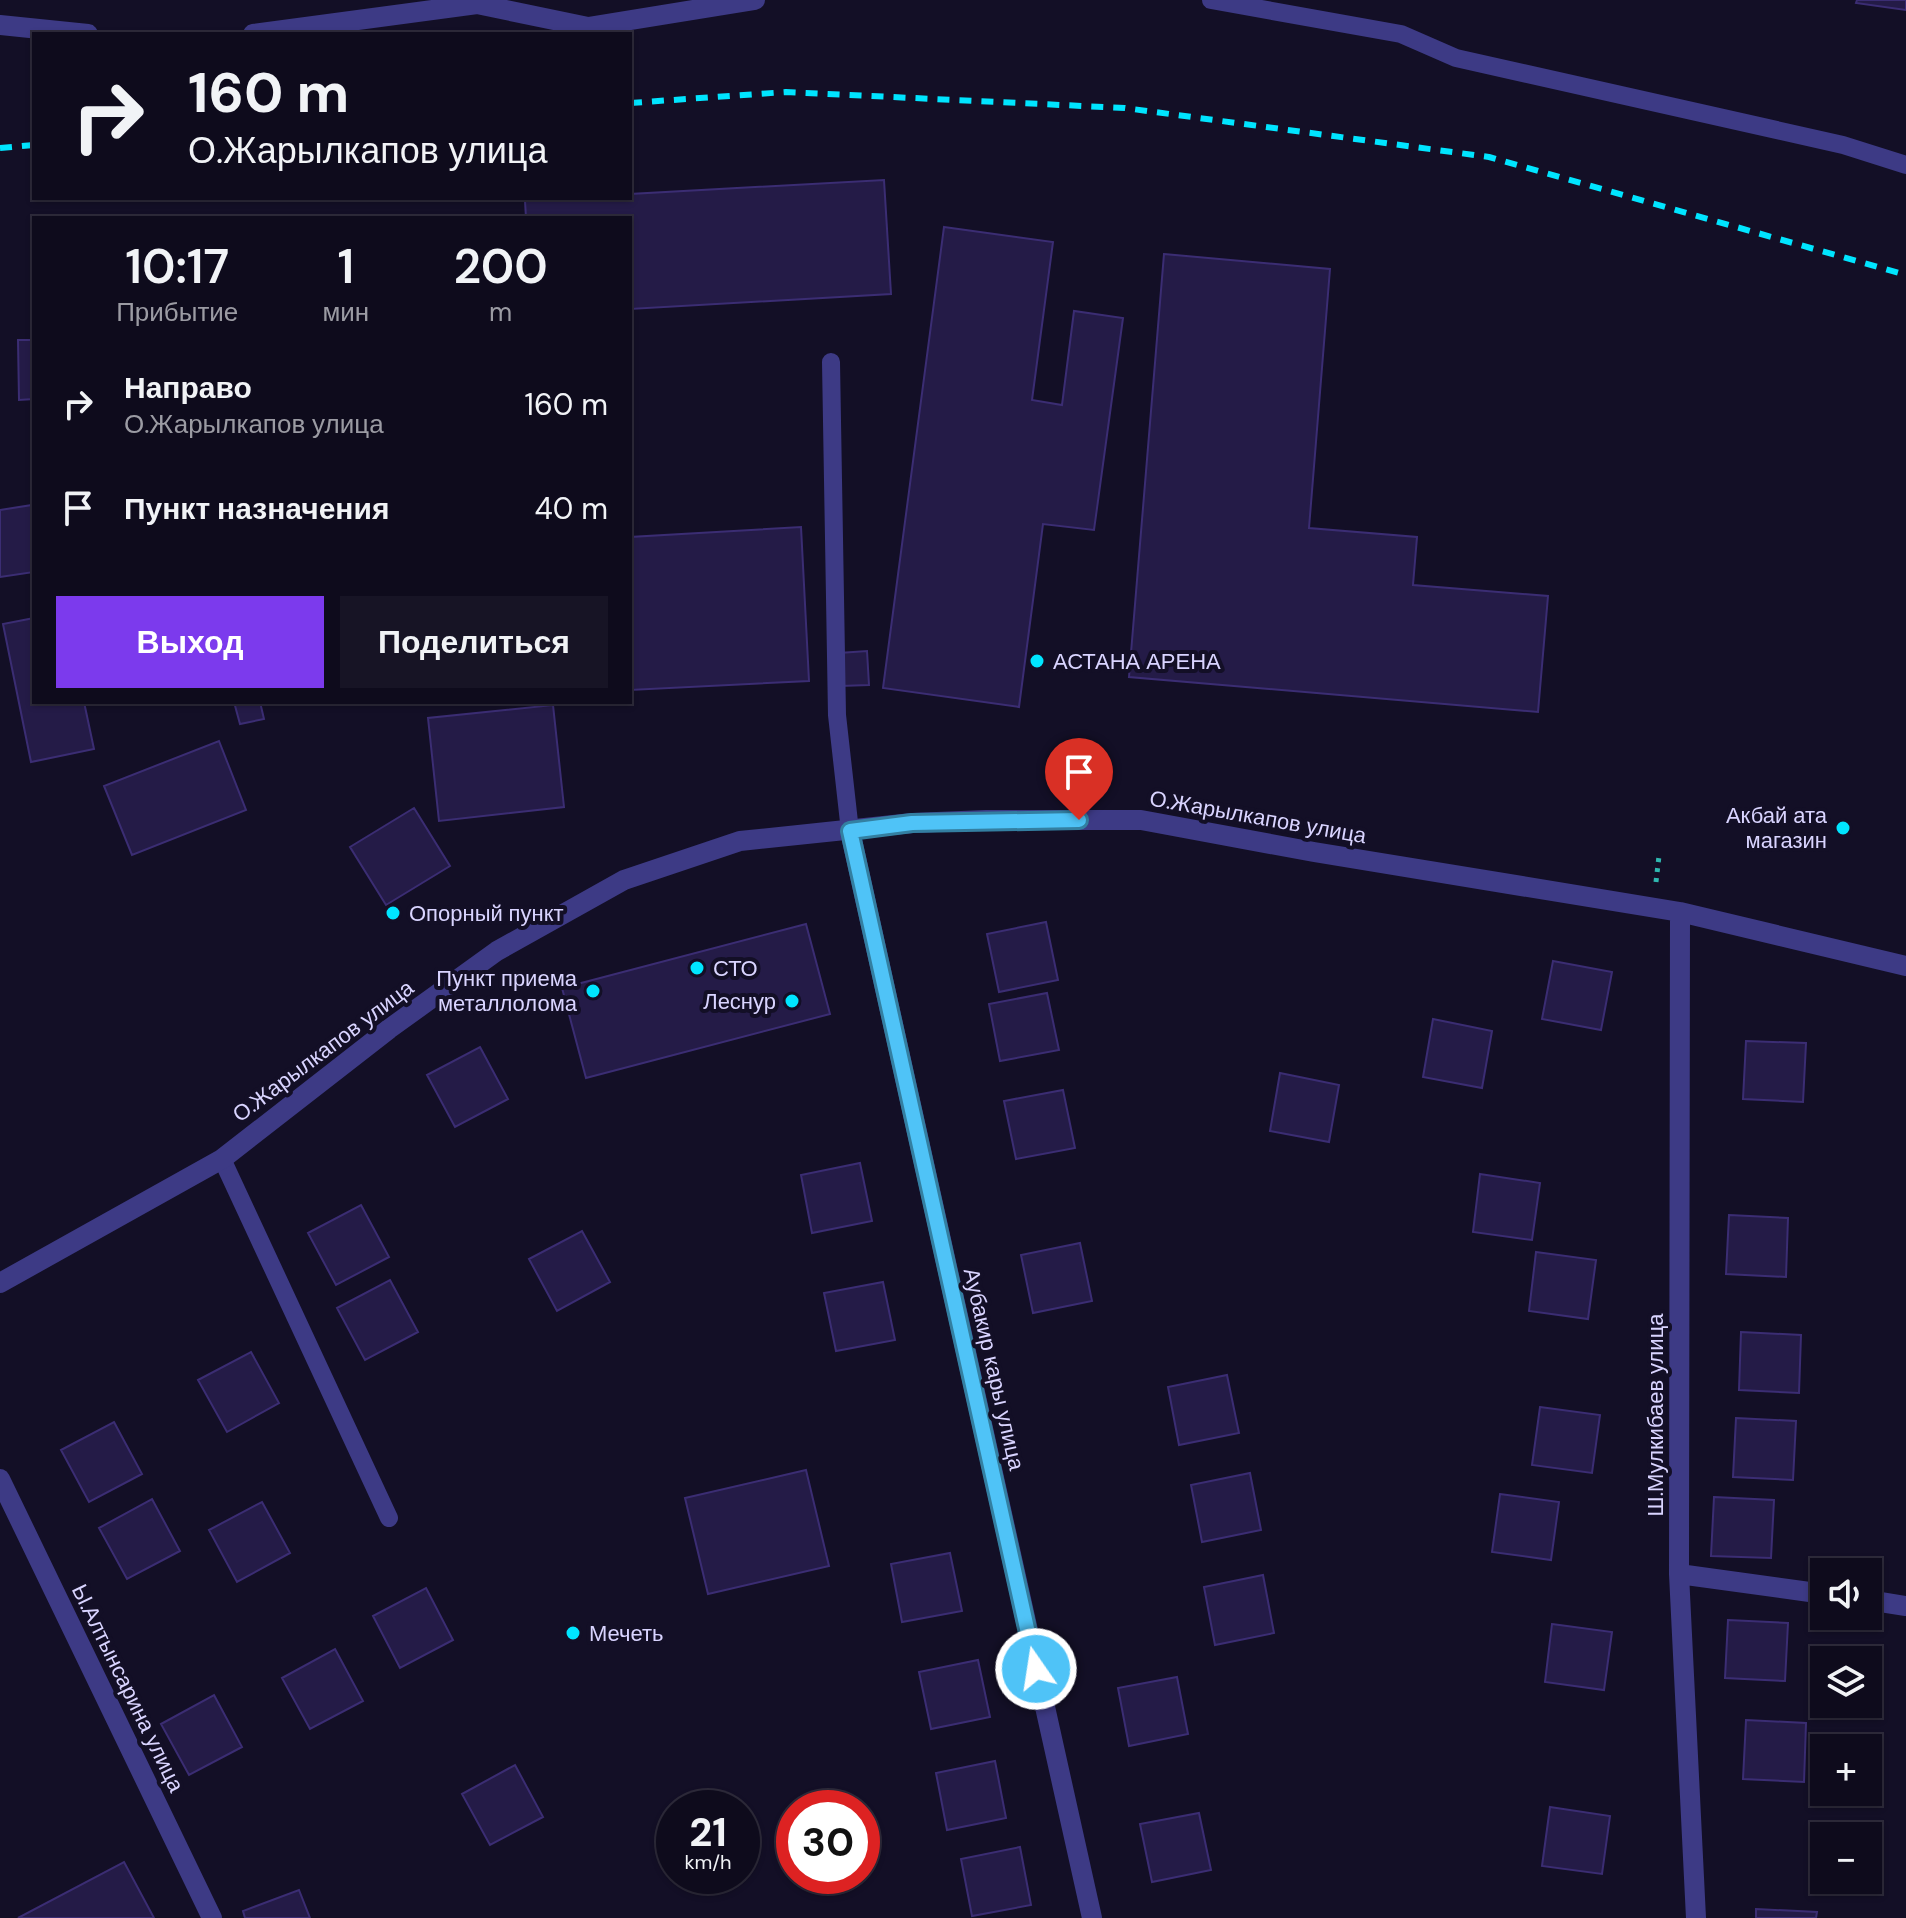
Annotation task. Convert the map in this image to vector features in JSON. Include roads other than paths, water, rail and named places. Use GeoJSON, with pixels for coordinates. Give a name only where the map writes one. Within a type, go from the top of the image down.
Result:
{"type":"FeatureCollection","features":[{"type":"Feature","properties":{"kind":"street"},"geometry":{"type":"LineString","coordinates":[[268,32],[477,4],[588,27],[755,0]]}},
{"type":"Feature","properties":{"kind":"street"},"geometry":{"type":"LineString","coordinates":[[0,25],[68,32]]}},
{"type":"Feature","properties":{"kind":"street","name":"О.Жарылкапов улица"},"geometry":{"type":"LineString","coordinates":[[0,1283],[222,1159],[389,1029],[497,951],[624,880],[740,841],[912,823],[1141,820],[1314,852],[1680,912],[1906,966]]}},
{"type":"Feature","properties":{"kind":"street","name":"Аубакир кары улица"},"geometry":{"type":"LineString","coordinates":[[850,831],[1092,1918]]}},
{"type":"Feature","properties":{"kind":"street","name":"Ш.Мулкибаев улица"},"geometry":{"type":"LineString","coordinates":[[1680,912],[1679,1574],[1696,1918]]}},
{"type":"Feature","properties":{"kind":"street","name":"Ы.Алтынсарина улица"},"geometry":{"type":"LineString","coordinates":[[0,1479],[210,1917]]}},
{"type":"Feature","properties":{"kind":"street"},"geometry":{"type":"LineString","coordinates":[[1679,1574],[1810,1592]]}},
{"type":"Feature","properties":{"kind":"street"},"geometry":{"type":"LineString","coordinates":[[1882,1602],[1906,1606]]}},
{"type":"Feature","properties":{"kind":"lane"},"geometry":{"type":"LineString","coordinates":[[1211,0],[1401,34],[1456,58],[1843,145],[1906,165]]}},
{"type":"Feature","properties":{"kind":"lane"},"geometry":{"type":"LineString","coordinates":[[831,362],[837,715],[850,831]]}},
{"type":"Feature","properties":{"kind":"lane"},"geometry":{"type":"LineString","coordinates":[[222,1159],[389,1518]]}},
{"type":"Feature","properties":{"kind":"railway"},"geometry":{"type":"LineString","coordinates":[[632,103],[786,92],[1125,108],[1489,157],[1906,275]]}},
{"type":"Feature","properties":{"kind":"railway"},"geometry":{"type":"LineString","coordinates":[[0,148],[32,145]]}},
{"type":"Feature","properties":{"kind":"place","name":"АСТАНА АРЕНА"},"geometry":{"type":"Point","coordinates":[1037,661]}},
{"type":"Feature","properties":{"kind":"place","name":"Акбай ата магазин"},"geometry":{"type":"Point","coordinates":[1843,828]}},
{"type":"Feature","properties":{"kind":"place","name":"Опорный пункт"},"geometry":{"type":"Point","coordinates":[393,913]}},
{"type":"Feature","properties":{"kind":"place","name":"СТО"},"geometry":{"type":"Point","coordinates":[697,968]}},
{"type":"Feature","properties":{"kind":"place","name":"Пункт приема металлолома"},"geometry":{"type":"Point","coordinates":[593,991]}},
{"type":"Feature","properties":{"kind":"place","name":"Леснур"},"geometry":{"type":"Point","coordinates":[792,1001]}},
{"type":"Feature","properties":{"kind":"place","name":"Мечеть"},"geometry":{"type":"Point","coordinates":[573,1633]}}]}
